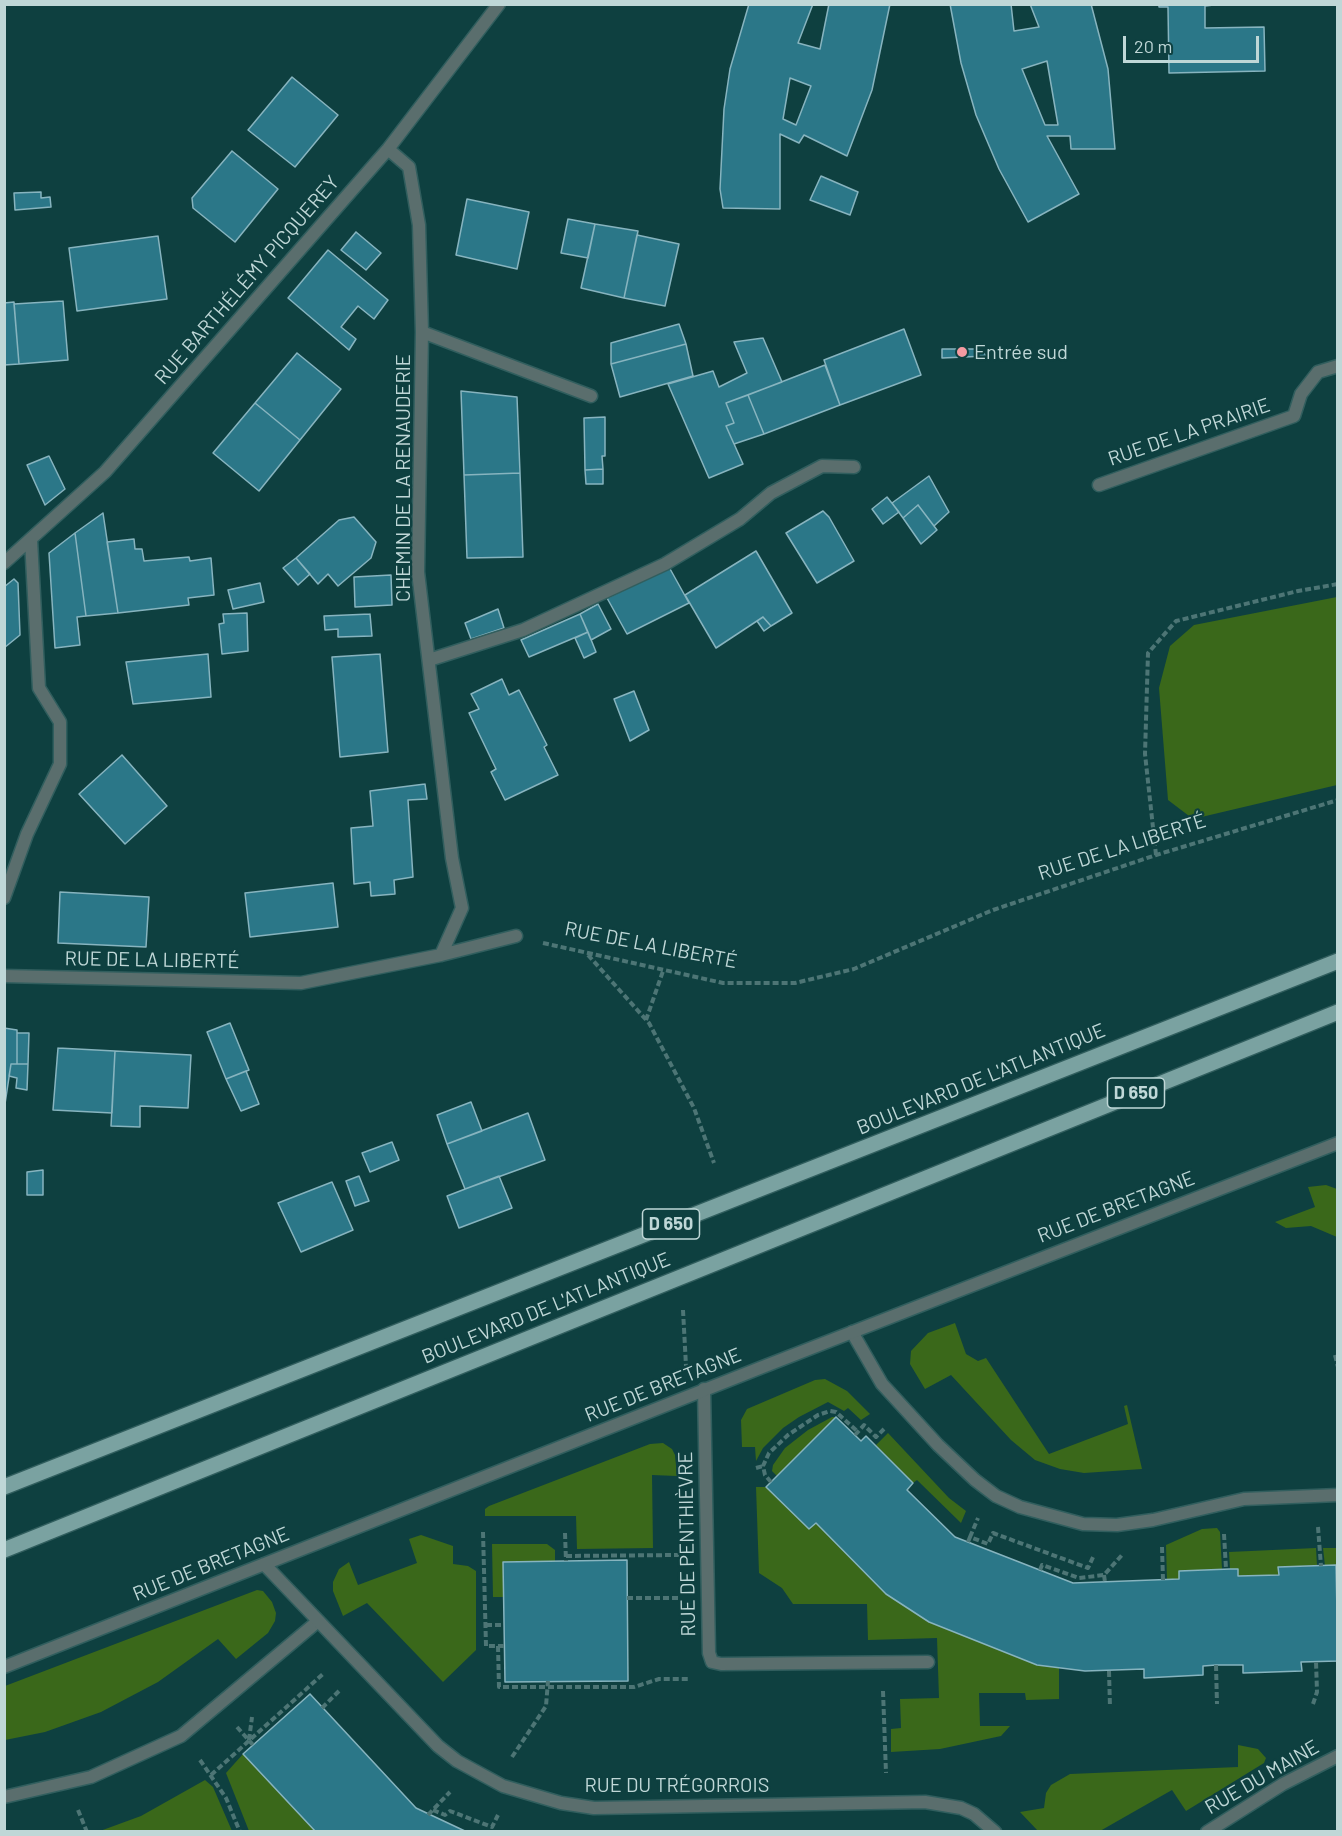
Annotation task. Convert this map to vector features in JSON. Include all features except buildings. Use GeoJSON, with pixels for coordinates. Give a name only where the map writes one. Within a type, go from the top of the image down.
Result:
{"type":"FeatureCollection","features":[{"type":"Feature","properties":{"kind":"main road","name":"BOULEVARD DE L'ATLANTIQUE"},"geometry":{"type":"LineString","coordinates":[[4,1487],[1338,961]]}},
{"type":"Feature","properties":{"kind":"main road","name":"BOULEVARD DE L'ATLANTIQUE"},"geometry":{"type":"LineString","coordinates":[[4,1550],[1338,1012]]}},
{"type":"Feature","properties":{"kind":"street","name":"RUE BARTHÉLÉMY PICQUEREY"},"geometry":{"type":"LineString","coordinates":[[4,563],[105,472],[388,148],[500,4]]}},
{"type":"Feature","properties":{"kind":"street","name":"CHEMIN DE LA RENAUDERIE"},"geometry":{"type":"LineString","coordinates":[[388,148],[410,167],[419,225],[422,332],[418,572],[452,858],[462,908],[441,955]]}},
{"type":"Feature","properties":{"kind":"street","name":"CHEMIN DE LA RENAUDERIE"},"geometry":{"type":"LineString","coordinates":[[422,332],[591,396]]}},
{"type":"Feature","properties":{"kind":"street","name":"RUE DE LA PRAIRIE"},"geometry":{"type":"LineString","coordinates":[[1099,485],[1294,416],[1301,394],[1318,372],[1338,366]]}},
{"type":"Feature","properties":{"kind":"street"},"geometry":{"type":"LineString","coordinates":[[429,660],[524,630],[665,564],[740,519],[771,493],[822,466],[855,467]]}},
{"type":"Feature","properties":{"kind":"street"},"geometry":{"type":"LineString","coordinates":[[4,898],[27,834],[60,764],[60,722],[39,688],[31,540]]}},
{"type":"Feature","properties":{"kind":"street","name":"RUE DE LA LIBERTÉ"},"geometry":{"type":"LineString","coordinates":[[4,976],[301,983],[441,955],[516,936]]}},
{"type":"Feature","properties":{"kind":"street","name":"RUE DE BRETAGNE"},"geometry":{"type":"LineString","coordinates":[[4,1667],[704,1389],[1338,1143]]}},
{"type":"Feature","properties":{"kind":"street"},"geometry":{"type":"LineString","coordinates":[[852,1332],[882,1384],[939,1445],[975,1480],[996,1496],[1020,1507],[1083,1524],[1117,1525],[1153,1520],[1245,1499],[1338,1496]]}},
{"type":"Feature","properties":{"kind":"street","name":"RUE DE PENTHIÈVRE"},"geometry":{"type":"LineString","coordinates":[[704,1389],[709,1653],[712,1662],[928,1662]]}},
{"type":"Feature","properties":{"kind":"street","name":"RUE DU TRÉGORROIS"},"geometry":{"type":"LineString","coordinates":[[264,1564],[438,1746],[457,1761],[495,1783],[533,1796],[594,1808],[925,1802],[961,1808],[974,1814],[995,1832]]}},
{"type":"Feature","properties":{"kind":"street"},"geometry":{"type":"LineString","coordinates":[[4,1797],[91,1777],[181,1736],[317,1622]]}},
{"type":"Feature","properties":{"kind":"street","name":"RUE DU MAINE"},"geometry":{"type":"LineString","coordinates":[[1207,1832],[1283,1784],[1338,1756]]}},
{"type":"Feature","properties":{"kind":"path"},"geometry":{"type":"LineString","coordinates":[[1156,855],[1145,754],[1148,653],[1176,621],[1298,591],[1338,584]]}},
{"type":"Feature","properties":{"kind":"path","name":"RUE DE LA LIBERTÉ"},"geometry":{"type":"LineString","coordinates":[[516,936],[588,955],[723,983],[795,983],[854,969],[993,910],[1156,855],[1338,800]]}},
{"type":"Feature","properties":{"kind":"path"},"geometry":{"type":"LineString","coordinates":[[588,955],[646,1020],[694,1108],[714,1163]]}},
{"type":"Feature","properties":{"kind":"path"},"geometry":{"type":"LineString","coordinates":[[646,1020],[663,970]]}},
{"type":"Feature","properties":{"kind":"path"},"geometry":{"type":"LineString","coordinates":[[683,1310],[688,1396]]}},
{"type":"Feature","properties":{"kind":"path"},"geometry":{"type":"LineString","coordinates":[[1335,1355],[1338,1367]]}},
{"type":"Feature","properties":{"kind":"path"},"geometry":{"type":"LineString","coordinates":[[771,1482],[765,1475],[763,1466],[769,1453],[788,1435],[824,1412],[836,1412],[857,1433],[864,1425],[876,1437],[888,1425]]}},
{"type":"Feature","properties":{"kind":"path"},"geometry":{"type":"LineString","coordinates":[[756,1468],[763,1466]]}},
{"type":"Feature","properties":{"kind":"path"},"geometry":{"type":"LineString","coordinates":[[1315,1496],[1321,1566]]}},
{"type":"Feature","properties":{"kind":"path"},"geometry":{"type":"LineString","coordinates":[[968,1542],[980,1512]]}},
{"type":"Feature","properties":{"kind":"path"},"geometry":{"type":"LineString","coordinates":[[483,1532],[486,1646],[504,1646]]}},
{"type":"Feature","properties":{"kind":"path"},"geometry":{"type":"LineString","coordinates":[[565,1533],[566,1558],[707,1554]]}},
{"type":"Feature","properties":{"kind":"path"},"geometry":{"type":"LineString","coordinates":[[970,1537],[988,1544],[993,1533],[1088,1568],[1098,1547]]}},
{"type":"Feature","properties":{"kind":"path"},"geometry":{"type":"LineString","coordinates":[[1162,1541],[1163,1580]]}},
{"type":"Feature","properties":{"kind":"path"},"geometry":{"type":"LineString","coordinates":[[1040,1570],[1042,1565],[1079,1578],[1104,1575],[1129,1548]]}},
{"type":"Feature","properties":{"kind":"path"},"geometry":{"type":"LineString","coordinates":[[1104,1575],[1105,1581]]}},
{"type":"Feature","properties":{"kind":"path"},"geometry":{"type":"LineString","coordinates":[[627,1598],[708,1598]]}},
{"type":"Feature","properties":{"kind":"path"},"geometry":{"type":"LineString","coordinates":[[486,1625],[504,1625]]}},
{"type":"Feature","properties":{"kind":"path"},"geometry":{"type":"LineString","coordinates":[[498,1646],[499,1687],[549,1684],[634,1687],[658,1679]]}},
{"type":"Feature","properties":{"kind":"path"},"geometry":{"type":"LineString","coordinates":[[1313,1704],[1317,1692],[1316,1661]]}},
{"type":"Feature","properties":{"kind":"path"},"geometry":{"type":"LineString","coordinates":[[1216,1665],[1217,1704]]}},
{"type":"Feature","properties":{"kind":"path"},"geometry":{"type":"LineString","coordinates":[[1109,1671],[1110,1707]]}},
{"type":"Feature","properties":{"kind":"path"},"geometry":{"type":"LineString","coordinates":[[240,1832],[226,1798],[211,1775],[323,1674]]}},
{"type":"Feature","properties":{"kind":"path"},"geometry":{"type":"LineString","coordinates":[[495,1783],[546,1706],[549,1684]]}},
{"type":"Feature","properties":{"kind":"path"},"geometry":{"type":"LineString","coordinates":[[322,1708],[339,1691]]}},
{"type":"Feature","properties":{"kind":"path"},"geometry":{"type":"LineString","coordinates":[[884,1700],[885,1752]]}},
{"type":"Feature","properties":{"kind":"path"},"geometry":{"type":"LineString","coordinates":[[236,1725],[253,1745]]}},
{"type":"Feature","properties":{"kind":"path"},"geometry":{"type":"LineString","coordinates":[[428,1815],[450,1791]]}},
{"type":"Feature","properties":{"kind":"path"},"geometry":{"type":"LineString","coordinates":[[433,1810],[445,1815],[450,1811],[492,1827],[499,1812]]}},
{"type":"Feature","properties":{"kind":"green space"},"geometry":{"type":"Polygon","coordinates":[[[1337,597],[1337,785],[1193,819],[1168,800],[1159,688],[1170,646],[1194,625],[1337,597]]]}},
{"type":"Feature","properties":{"kind":"green space"},"geometry":{"type":"Polygon","coordinates":[[[1326,1185],[1337,1189],[1337,1237],[1311,1226],[1286,1228],[1275,1222],[1315,1207],[1308,1187],[1326,1185]]]}},
{"type":"Feature","properties":{"kind":"green space"},"geometry":{"type":"Polygon","coordinates":[[[955,1323],[966,1354],[978,1361],[986,1358],[1049,1454],[1128,1424],[1124,1406],[1127,1405],[1142,1469],[1084,1473],[1060,1469],[1035,1460],[1011,1440],[951,1375],[925,1389],[910,1364],[911,1351],[928,1333],[955,1323]]]}},
{"type":"Feature","properties":{"kind":"green space"},"geometry":{"type":"Polygon","coordinates":[[[825,1379],[847,1391],[870,1414],[861,1420],[848,1408],[844,1411],[828,1402],[783,1428],[763,1448],[756,1461],[755,1447],[742,1447],[741,1420],[747,1409],[815,1380],[825,1379]]]}},
{"type":"Feature","properties":{"kind":"green space"},"geometry":{"type":"Polygon","coordinates":[[[836,1417],[777,1476],[772,1471],[773,1465],[785,1448],[808,1430],[836,1417]]]}},
{"type":"Feature","properties":{"kind":"green space"},"geometry":{"type":"Polygon","coordinates":[[[888,1433],[949,1498],[966,1511],[961,1523],[917,1480],[913,1483],[876,1445],[888,1433]]]}},
{"type":"Feature","properties":{"kind":"green space"},"geometry":{"type":"Polygon","coordinates":[[[663,1443],[672,1449],[675,1455],[677,1476],[652,1475],[653,1548],[577,1549],[576,1516],[485,1516],[485,1509],[489,1506],[650,1444],[663,1443]]]}},
{"type":"Feature","properties":{"kind":"green space"},"geometry":{"type":"Polygon","coordinates":[[[756,1487],[766,1487],[809,1529],[816,1523],[886,1594],[929,1622],[1037,1665],[1059,1668],[1059,1699],[1026,1700],[1025,1693],[979,1693],[980,1726],[1010,1726],[1001,1736],[940,1749],[891,1752],[891,1729],[901,1728],[900,1699],[939,1698],[937,1638],[868,1640],[867,1604],[793,1604],[782,1588],[759,1573],[756,1487]]]}},
{"type":"Feature","properties":{"kind":"green space"},"geometry":{"type":"Polygon","coordinates":[[[1217,1528],[1220,1532],[1222,1569],[1179,1571],[1179,1579],[1167,1580],[1166,1545],[1202,1529],[1217,1528]]]}},
{"type":"Feature","properties":{"kind":"green space"},"geometry":{"type":"Polygon","coordinates":[[[421,1535],[453,1546],[453,1564],[468,1566],[476,1571],[476,1650],[443,1682],[367,1603],[343,1616],[333,1591],[333,1582],[339,1569],[349,1562],[358,1585],[417,1563],[409,1539],[421,1535]]]}},
{"type":"Feature","properties":{"kind":"green space"},"geometry":{"type":"Polygon","coordinates":[[[492,1544],[547,1544],[555,1550],[555,1562],[504,1562],[504,1597],[493,1597],[492,1544]]]}},
{"type":"Feature","properties":{"kind":"green space"},"geometry":{"type":"Polygon","coordinates":[[[1316,1548],[1317,1566],[1278,1567],[1279,1575],[1238,1576],[1237,1569],[1230,1569],[1229,1552],[1316,1548]]]}},
{"type":"Feature","properties":{"kind":"green space"},"geometry":{"type":"Polygon","coordinates":[[[1323,1548],[1337,1548],[1337,1572],[1336,1565],[1325,1566],[1323,1548]]]}},
{"type":"Feature","properties":{"kind":"green space"},"geometry":{"type":"Polygon","coordinates":[[[257,1590],[263,1591],[272,1602],[276,1613],[275,1621],[268,1633],[236,1659],[218,1639],[158,1682],[101,1712],[45,1732],[5,1740],[5,1686],[257,1590]]]}},
{"type":"Feature","properties":{"kind":"green space"},"geometry":{"type":"Polygon","coordinates":[[[1238,1745],[1258,1749],[1266,1758],[1264,1763],[1186,1811],[1172,1790],[1100,1831],[1038,1831],[1020,1812],[1044,1808],[1046,1793],[1051,1785],[1070,1774],[1238,1767],[1238,1745]]]}},
{"type":"Feature","properties":{"kind":"green space"},"geometry":{"type":"Polygon","coordinates":[[[243,1754],[316,1831],[249,1831],[226,1773],[243,1754]]]}},
{"type":"Feature","properties":{"kind":"green space"},"geometry":{"type":"Polygon","coordinates":[[[205,1780],[213,1787],[232,1831],[100,1831],[141,1816],[205,1780]]]}},
{"type":"Feature","properties":{"kind":"place","name":"Entrée sud"},"geometry":{"type":"Point","coordinates":[962,352]}}]}
